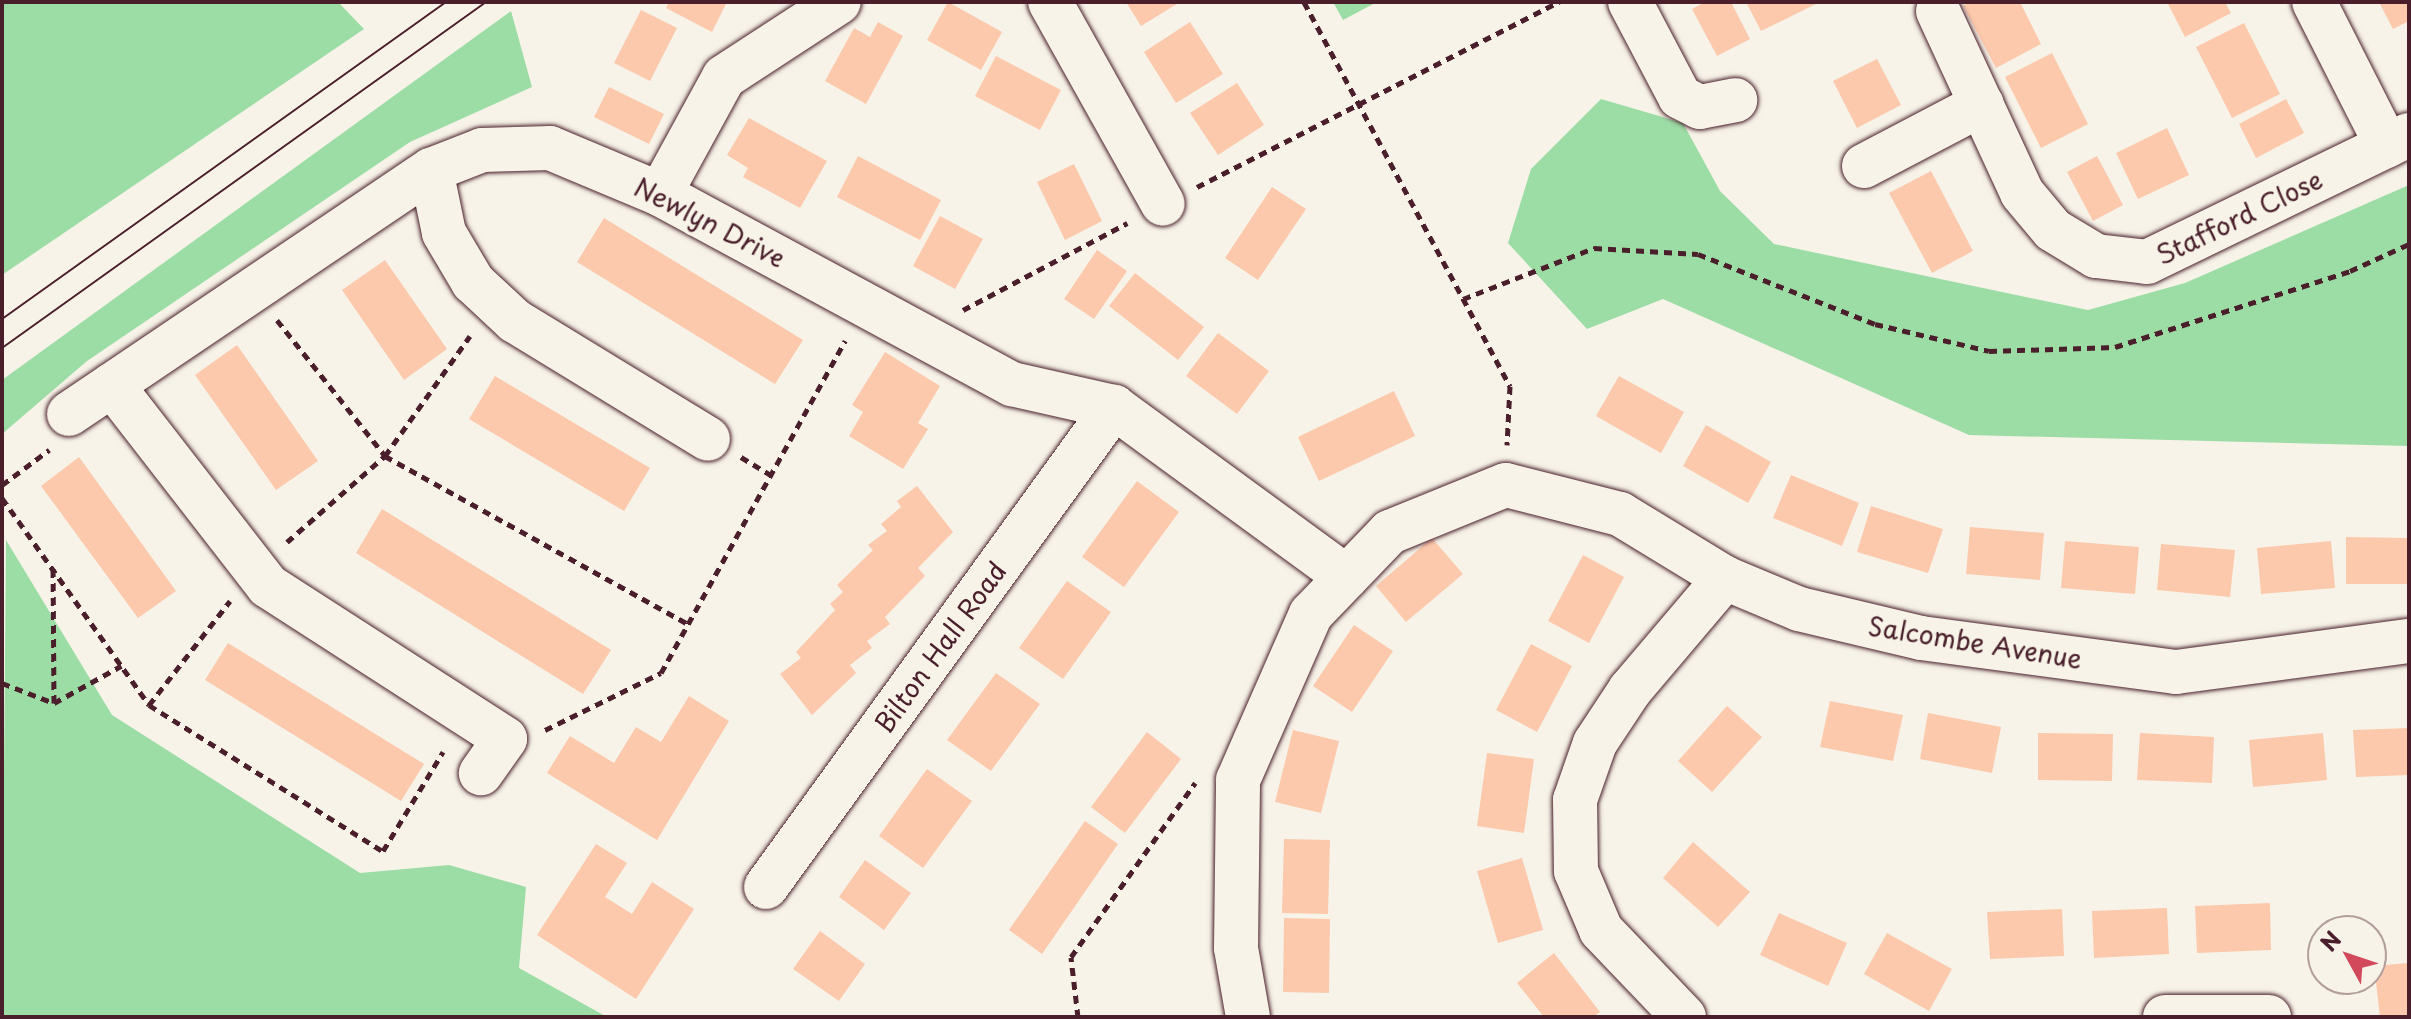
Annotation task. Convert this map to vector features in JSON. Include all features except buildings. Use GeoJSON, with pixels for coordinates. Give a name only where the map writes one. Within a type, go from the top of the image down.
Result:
{"type":"FeatureCollection","features":[{"type":"Feature","properties":{"kind":"street"},"geometry":{"type":"LineString","coordinates":[[660,194],[724,77],[839,2]]}},
{"type":"Feature","properties":{"kind":"street"},"geometry":{"type":"LineString","coordinates":[[1050,2],[1163,204]]}},
{"type":"Feature","properties":{"kind":"street"},"geometry":{"type":"LineString","coordinates":[[1630,2],[1680,97],[1700,107],[1735,100]]}},
{"type":"Feature","properties":{"kind":"street","name":"Stafford Close"},"geometry":{"type":"LineString","coordinates":[[1938,11],[2022,193],[2053,230],[2096,256],[2147,262],[2398,141],[2314,2]]}},
{"type":"Feature","properties":{"kind":"street"},"geometry":{"type":"LineString","coordinates":[[1864,166],[1982,104]]}},
{"type":"Feature","properties":{"kind":"street","name":"Newlyn Drive"},"geometry":{"type":"LineString","coordinates":[[69,414],[431,170],[482,150],[550,148],[660,194],[1012,384],[1114,407],[1346,577]]}},
{"type":"Feature","properties":{"kind":"street"},"geometry":{"type":"LineString","coordinates":[[431,170],[444,233],[473,282],[494,302],[708,439]]}},
{"type":"Feature","properties":{"kind":"street"},"geometry":{"type":"LineString","coordinates":[[112,385],[268,586],[466,713],[493,756]]}},
{"type":"Feature","properties":{"kind":"street","name":"Bilton Hall Road"},"geometry":{"type":"LineString","coordinates":[[766,887],[1114,407]]}},
{"type":"Feature","properties":{"kind":"street"},"geometry":{"type":"LineString","coordinates":[[1248,1017],[1236,948],[1238,780],[1311,614],[1390,532],[1506,485]]}},
{"type":"Feature","properties":{"kind":"street","name":"Salcombe Avenue"},"geometry":{"type":"LineString","coordinates":[[1506,485],[1620,514],[1725,578],[1799,609],[1921,638],[2176,672],[2409,641]]}},
{"type":"Feature","properties":{"kind":"street"},"geometry":{"type":"LineString","coordinates":[[1684,1017],[1601,930],[1576,871],[1575,800],[1595,743],[1630,690],[1725,578]]}},
{"type":"Feature","properties":{"kind":"street"},"geometry":{"type":"LineString","coordinates":[[2165,1017],[2269,1017]]}},
{"type":"Feature","properties":{"kind":"path"},"geometry":{"type":"LineString","coordinates":[[1304,2],[1510,386],[1506,485]]}},
{"type":"Feature","properties":{"kind":"path"},"geometry":{"type":"LineString","coordinates":[[919,333],[1163,204],[1559,2]]}},
{"type":"Feature","properties":{"kind":"path"},"geometry":{"type":"LineString","coordinates":[[1463,299],[1594,248],[1698,254],[1875,324],[1989,351],[2115,347],[2350,271],[2409,244]]}},
{"type":"Feature","properties":{"kind":"path"},"geometry":{"type":"LineString","coordinates":[[149,705],[255,569],[385,456],[494,302]]}},
{"type":"Feature","properties":{"kind":"path"},"geometry":{"type":"LineString","coordinates":[[493,756],[567,724],[661,673],[866,304]]}},
{"type":"Feature","properties":{"kind":"path"},"geometry":{"type":"LineString","coordinates":[[276,320],[385,456],[688,624]]}},
{"type":"Feature","properties":{"kind":"path"},"geometry":{"type":"LineString","coordinates":[[2,485],[60,443],[69,414]]}},
{"type":"Feature","properties":{"kind":"path"},"geometry":{"type":"LineString","coordinates":[[2,498],[149,705],[383,851],[466,713]]}},
{"type":"Feature","properties":{"kind":"path"},"geometry":{"type":"LineString","coordinates":[[53,566],[54,703]]}},
{"type":"Feature","properties":{"kind":"path"},"geometry":{"type":"LineString","coordinates":[[2,683],[54,703],[121,666]]}},
{"type":"Feature","properties":{"kind":"path"},"geometry":{"type":"LineString","coordinates":[[1078,1017],[1071,957],[1197,780],[1238,780]]}},
{"type":"Feature","properties":{"kind":"green space"},"geometry":{"type":"Polygon","coordinates":[[[2,2],[338,2],[364,29],[2,275],[2,2]]]}},
{"type":"Feature","properties":{"kind":"green space"},"geometry":{"type":"Polygon","coordinates":[[[1333,2],[1377,2],[1343,20],[1333,2]]]}},
{"type":"Feature","properties":{"kind":"green space"},"geometry":{"type":"Polygon","coordinates":[[[511,11],[532,87],[410,142],[87,361],[2,434],[2,380],[511,11]]]}},
{"type":"Feature","properties":{"kind":"green space"},"geometry":{"type":"Polygon","coordinates":[[[1601,99],[1683,123],[1720,191],[1774,244],[2088,310],[2185,283],[2409,185],[2409,446],[1969,435],[1663,299],[1587,329],[1508,243],[1531,169],[1601,99]]]}},
{"type":"Feature","properties":{"kind":"green space"},"geometry":{"type":"Polygon","coordinates":[[[6,540],[112,715],[360,873],[449,865],[526,887],[519,968],[607,1017],[2,1017],[6,540]]]}},
{"type":"Feature","properties":{"kind":"tram line"},"geometry":{"type":"LineString","coordinates":[[2,319],[446,2]]}},
{"type":"Feature","properties":{"kind":"tram line"},"geometry":{"type":"LineString","coordinates":[[2,348],[486,2]]}}]}
